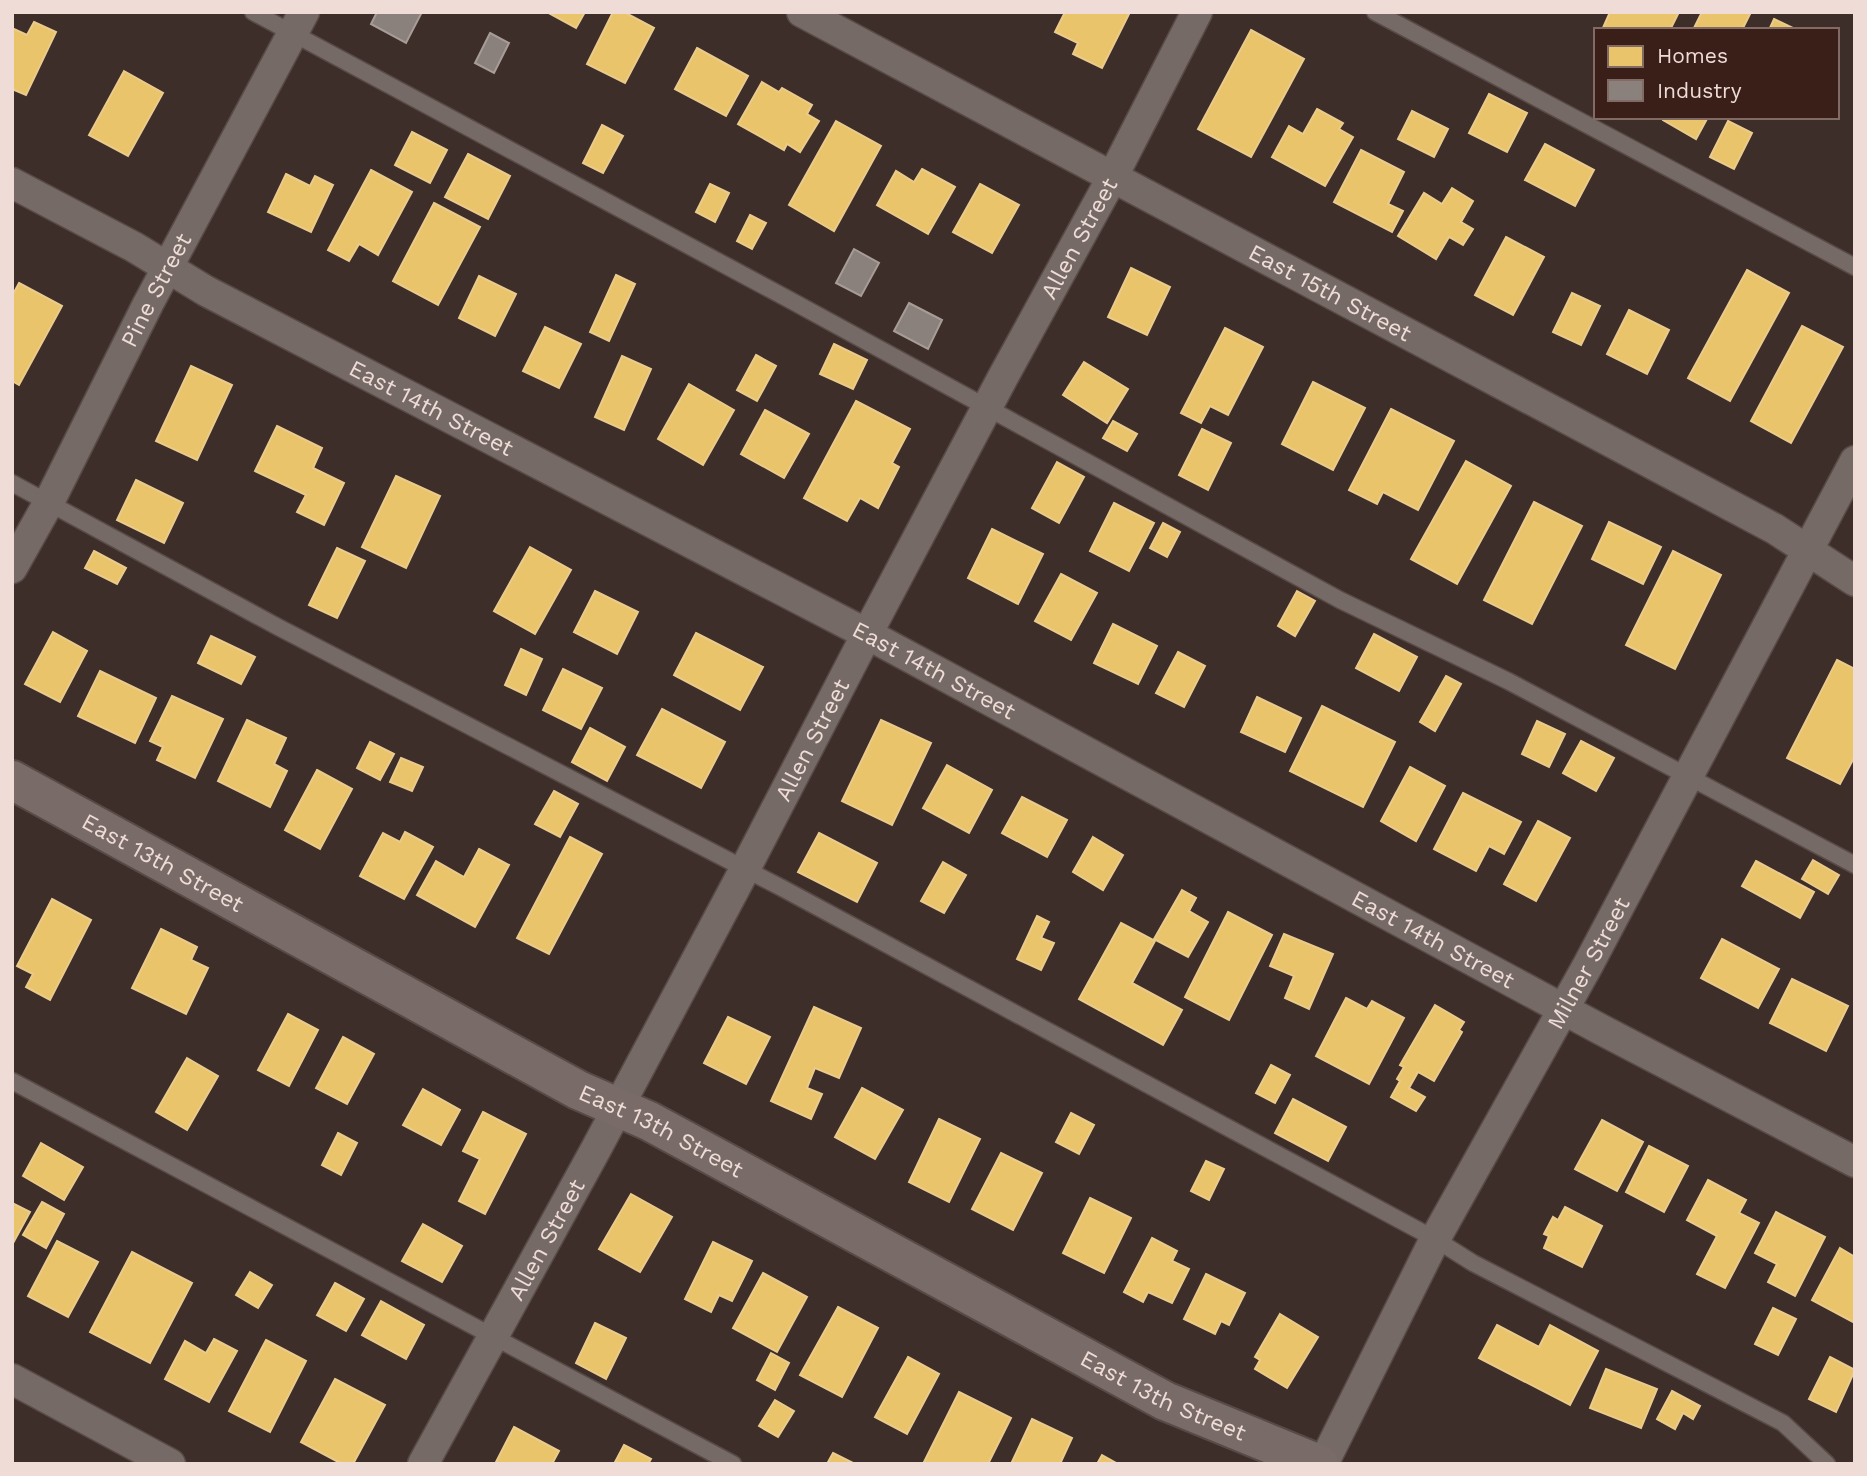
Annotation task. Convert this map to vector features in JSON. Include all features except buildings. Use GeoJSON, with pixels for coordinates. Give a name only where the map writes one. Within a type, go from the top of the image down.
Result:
{"type":"FeatureCollection","features":[{"type":"Feature","properties":{"kind":"street","name":"East 15th Street"},"geometry":{"type":"LineString","coordinates":[[802,12],[1751,516],[1855,581]]}},
{"type":"Feature","properties":{"kind":"street","name":"Allen Street"},"geometry":{"type":"LineString","coordinates":[[423,1464],[745,869],[867,634],[1112,178],[1197,12]]}},
{"type":"Feature","properties":{"kind":"street","name":"Pine Street"},"geometry":{"type":"LineString","coordinates":[[12,568],[299,22]]}},
{"type":"Feature","properties":{"kind":"street","name":"East 14th Street"},"geometry":{"type":"LineString","coordinates":[[12,183],[169,266],[219,297],[867,634],[903,656],[1855,1162]]}},
{"type":"Feature","properties":{"kind":"street","name":"Milner Street"},"geometry":{"type":"LineString","coordinates":[[1321,1464],[1435,1239],[1564,1009],[1855,461]]}},
{"type":"Feature","properties":{"kind":"street","name":"East 13th Street"},"geometry":{"type":"LineString","coordinates":[[12,780],[578,1090],[649,1121],[1165,1401],[1321,1464]]}},
{"type":"Feature","properties":{"kind":"street"},"geometry":{"type":"LineString","coordinates":[[12,1379],[170,1464]]}},
{"type":"Feature","properties":{"kind":"lane"},"geometry":{"type":"LineString","coordinates":[[253,12],[299,22],[800,305],[1340,600],[1508,681],[1855,865]]}},
{"type":"Feature","properties":{"kind":"lane"},"geometry":{"type":"LineString","coordinates":[[1375,12],[1855,267]]}},
{"type":"Feature","properties":{"kind":"lane"},"geometry":{"type":"LineString","coordinates":[[12,483],[278,627],[745,869],[1474,1262],[1783,1423],[1827,1464]]}},
{"type":"Feature","properties":{"kind":"lane"},"geometry":{"type":"LineString","coordinates":[[12,1081],[733,1464]]}}]}
